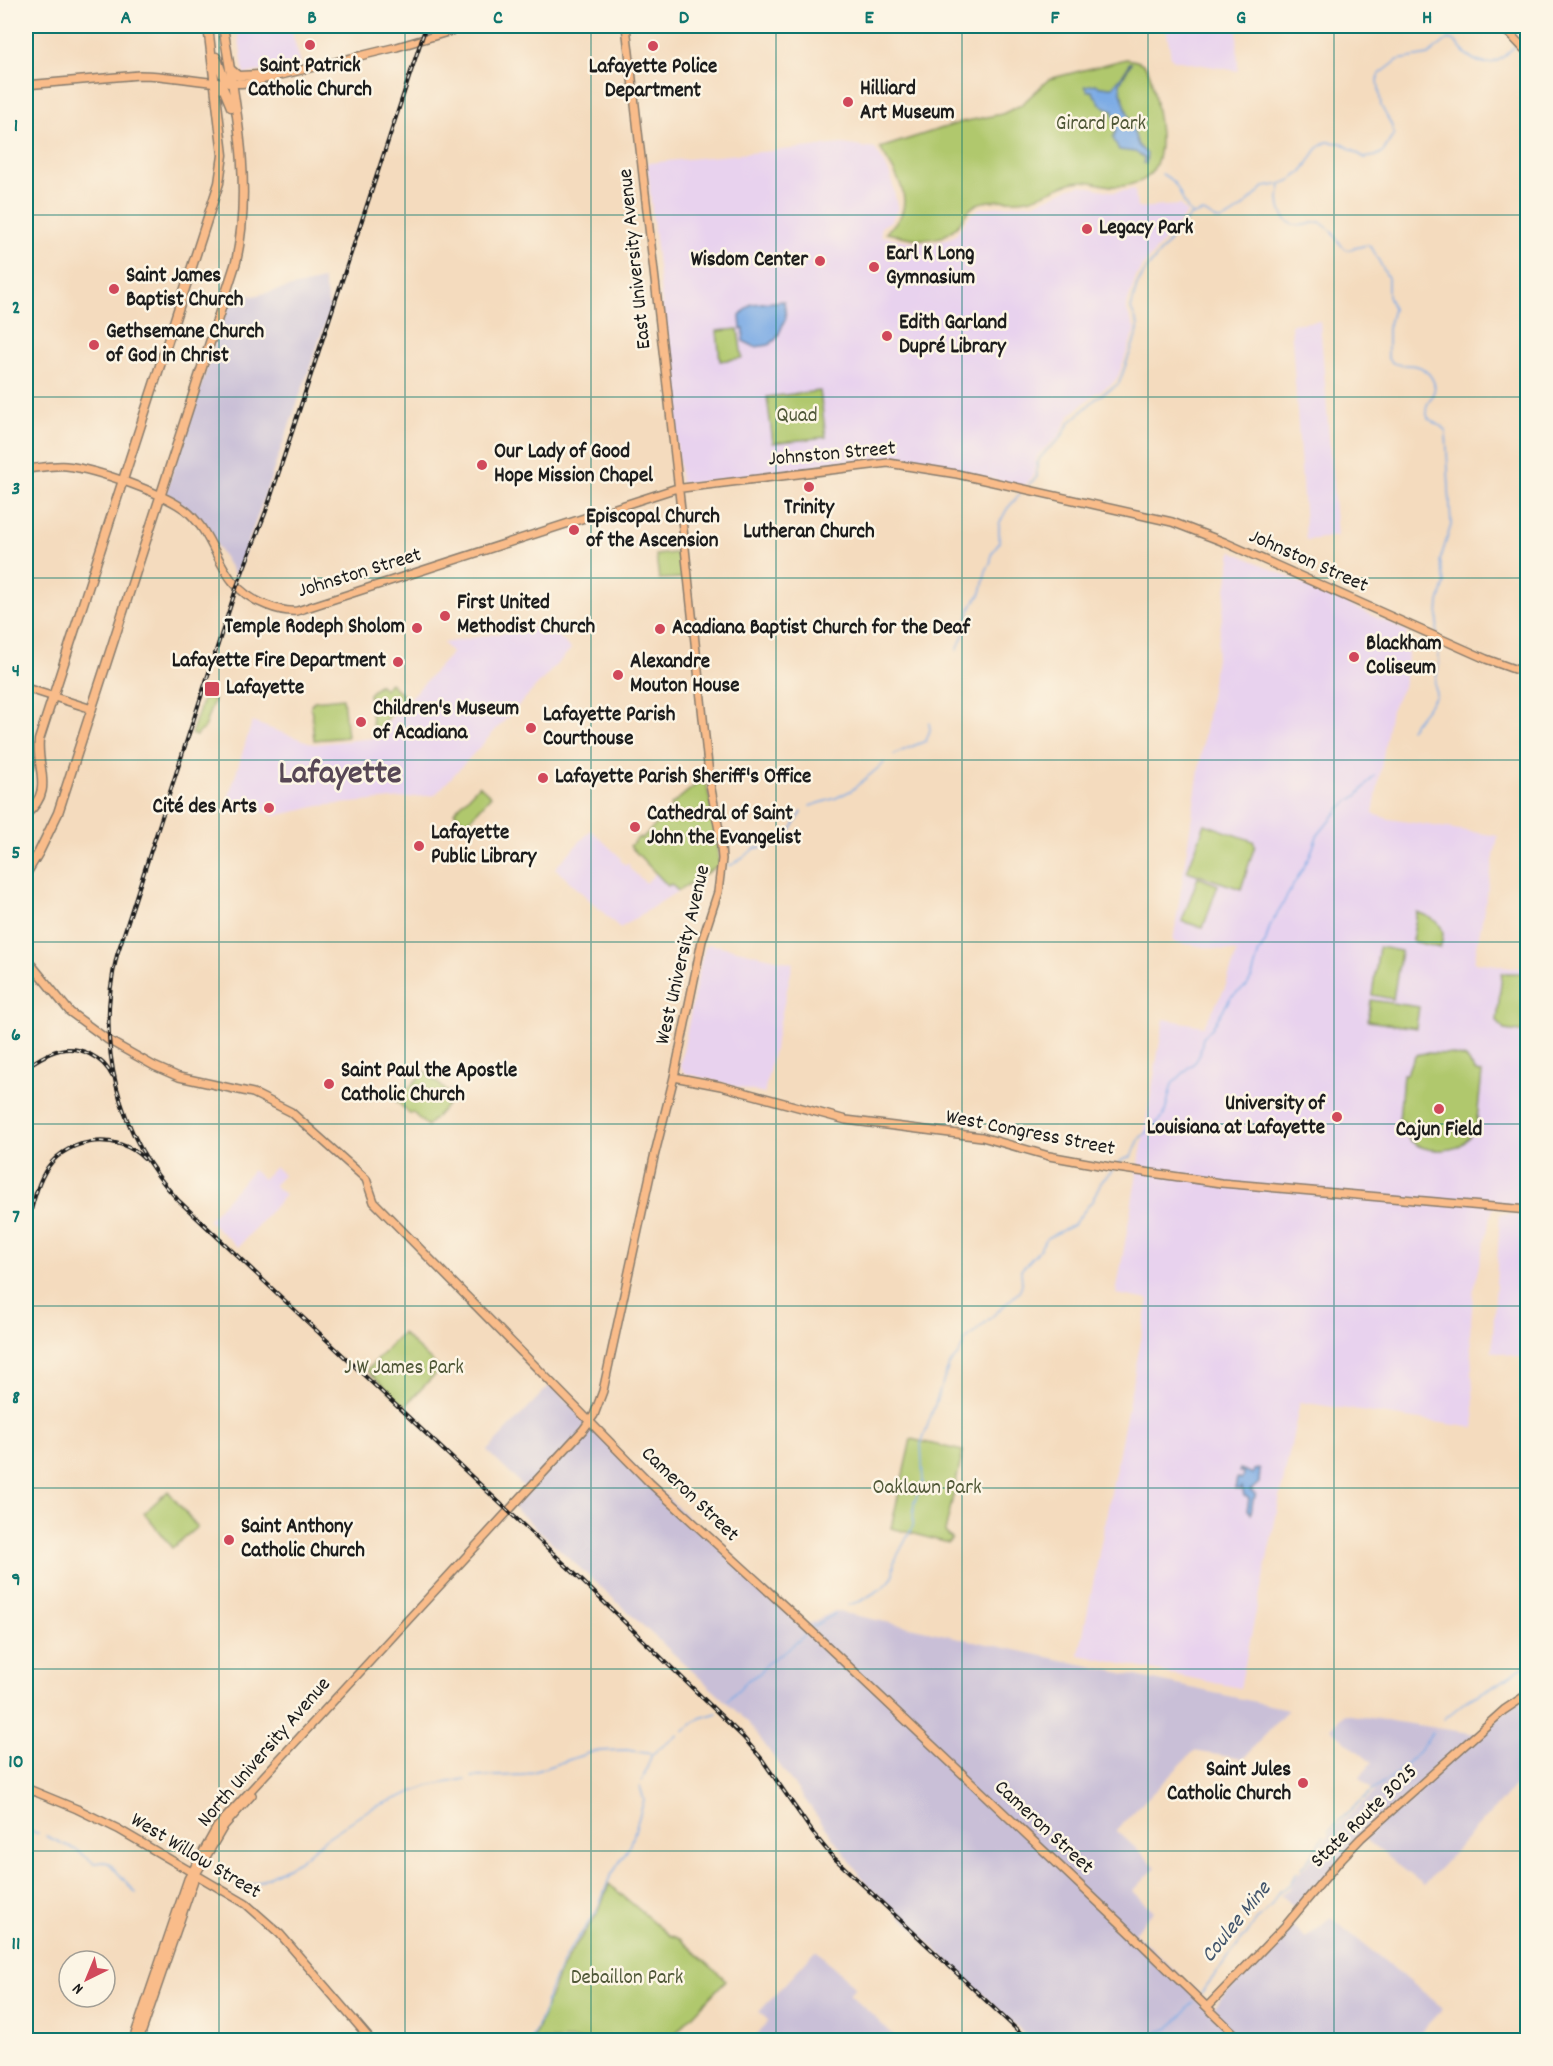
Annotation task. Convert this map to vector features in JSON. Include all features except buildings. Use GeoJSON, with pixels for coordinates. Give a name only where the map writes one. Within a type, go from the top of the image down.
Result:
{"type":"FeatureCollection","features":[{"type":"Feature","properties":{"kind":"highway"},"geometry":{"type":"LineString","coordinates":[[26,814],[37,803],[42,788],[43,777],[38,744],[208,222],[222,171],[223,155],[208,26]]}},
{"type":"Feature","properties":{"kind":"highway"},"geometry":{"type":"LineString","coordinates":[[26,874],[57,816],[233,274],[242,227],[244,179],[224,26]]}},
{"type":"Feature","properties":{"kind":"highway"},"geometry":{"type":"LineString","coordinates":[[211,51],[224,78],[232,84]]}},
{"type":"Feature","properties":{"kind":"highway"},"geometry":{"type":"LineString","coordinates":[[230,69],[238,76],[260,75],[271,79]]}},
{"type":"Feature","properties":{"kind":"highway"},"geometry":{"type":"LineString","coordinates":[[215,83],[225,91],[232,114],[236,119]]}},
{"type":"Feature","properties":{"kind":"main road"},"geometry":{"type":"LineString","coordinates":[[26,85],[139,75],[248,84],[397,47],[468,26]]}},
{"type":"Feature","properties":{"kind":"main road","name":"East University Avenue"},"geometry":{"type":"LineString","coordinates":[[626,26],[679,488]]}},
{"type":"Feature","properties":{"kind":"main road"},"geometry":{"type":"LineString","coordinates":[[1499,26],[1526,51]]}},
{"type":"Feature","properties":{"kind":"main road","name":"Johnston Street"},"geometry":{"type":"LineString","coordinates":[[26,469],[70,466],[161,496],[184,509],[195,519],[225,572],[247,596],[262,604],[286,611],[297,611],[679,488],[888,463],[957,474],[1172,522],[1224,542],[1493,663],[1527,674]]}},
{"type":"Feature","properties":{"kind":"main road","name":"West University Avenue"},"geometry":{"type":"LineString","coordinates":[[590,1422],[603,1391],[654,1157],[674,1077],[700,950],[718,892],[722,852],[710,784],[692,632],[679,488]]}},
{"type":"Feature","properties":{"kind":"main road"},"geometry":{"type":"LineString","coordinates":[[26,688],[92,709]]}},
{"type":"Feature","properties":{"kind":"main road","name":"Cameron Street"},"geometry":{"type":"LineString","coordinates":[[26,958],[65,1007],[91,1028],[163,1071],[196,1081],[253,1093],[296,1115],[366,1179],[374,1202],[682,1513],[804,1624],[1240,2040]]}},
{"type":"Feature","properties":{"kind":"main road","name":"West Congress Street"},"geometry":{"type":"LineString","coordinates":[[674,1077],[721,1086],[846,1120],[982,1137],[1049,1155],[1110,1167],[1258,1186],[1527,1210]]}},
{"type":"Feature","properties":{"kind":"main road","name":"North University Avenue"},"geometry":{"type":"LineString","coordinates":[[133,2040],[193,1873],[210,1839],[227,1815],[369,1664],[590,1422]]}},
{"type":"Feature","properties":{"kind":"main road","name":"State Route 3025"},"geometry":{"type":"LineString","coordinates":[[1207,2007],[1286,1925],[1361,1838],[1504,1710],[1526,1695]]}},
{"type":"Feature","properties":{"kind":"main road","name":"West Willow Street"},"geometry":{"type":"LineString","coordinates":[[26,1788],[99,1820],[246,1904],[275,1929],[371,2040]]}},
{"type":"Feature","properties":{"kind":"main road","name":"North University Avenue"},"geometry":{"type":"LineString","coordinates":[[139,2040],[166,1952]]}},
{"type":"Feature","properties":{"kind":"shaded area"},"geometry":{"type":"Polygon","coordinates":[[[237,26],[290,26],[301,64],[244,74],[237,26]]]}},
{"type":"Feature","properties":{"kind":"shaded area"},"geometry":{"type":"Polygon","coordinates":[[[1166,26],[1237,28],[1238,71],[1174,60],[1171,57],[1166,26]]]}},
{"type":"Feature","properties":{"kind":"shaded area"},"geometry":{"type":"Polygon","coordinates":[[[843,144],[875,149],[891,177],[898,210],[891,221],[881,227],[881,236],[919,243],[938,242],[954,236],[971,214],[980,208],[1035,203],[1082,185],[1114,192],[1135,189],[1137,208],[1180,205],[1187,213],[1136,277],[1127,305],[1127,311],[1135,329],[1118,377],[1070,415],[1058,438],[1037,457],[1034,475],[1024,486],[915,463],[877,461],[681,484],[647,163],[843,144]]]}},
{"type":"Feature","properties":{"kind":"shaded area"},"geometry":{"type":"Polygon","coordinates":[[[323,280],[330,310],[236,577],[201,520],[185,505],[165,494],[232,292],[253,296],[323,280]]]}},
{"type":"Feature","properties":{"kind":"shaded area"},"geometry":{"type":"Polygon","coordinates":[[[1320,321],[1337,537],[1333,535],[1306,540],[1291,324],[1320,321]]]}},
{"type":"Feature","properties":{"kind":"shaded area","name":"University of Louisiana at Lafayette"},"geometry":{"type":"Polygon","coordinates":[[[1232,551],[1406,631],[1407,669],[1403,687],[1391,710],[1373,814],[1389,819],[1498,836],[1474,962],[1527,969],[1527,1209],[1493,1207],[1474,1286],[1470,1332],[1475,1428],[1300,1402],[1240,1688],[1079,1655],[1149,1300],[1116,1294],[1164,1019],[1204,1026],[1225,988],[1237,952],[1173,942],[1232,551]]]}},
{"type":"Feature","properties":{"kind":"shaded area"},"geometry":{"type":"Polygon","coordinates":[[[547,625],[571,649],[435,795],[319,806],[275,816],[228,799],[252,722],[314,744],[373,738],[452,653],[443,643],[547,625]]]}},
{"type":"Feature","properties":{"kind":"shaded area"},"geometry":{"type":"Polygon","coordinates":[[[591,830],[646,883],[656,873],[668,886],[670,884],[678,891],[620,928],[555,868],[591,830]]]}},
{"type":"Feature","properties":{"kind":"shaded area"},"geometry":{"type":"Polygon","coordinates":[[[708,944],[793,963],[764,1094],[685,1073],[680,1066],[700,965],[708,944]]]}},
{"type":"Feature","properties":{"kind":"shaded area"},"geometry":{"type":"Polygon","coordinates":[[[275,1167],[283,1175],[274,1185],[285,1195],[238,1247],[208,1220],[253,1170],[263,1179],[275,1167]]]}},
{"type":"Feature","properties":{"kind":"shaded area"},"geometry":{"type":"Polygon","coordinates":[[[1500,1213],[1527,1216],[1527,1359],[1492,1351],[1500,1213]]]}},
{"type":"Feature","properties":{"kind":"shaded area"},"geometry":{"type":"Polygon","coordinates":[[[550,1385],[802,1627],[835,1611],[1288,1709],[1243,1759],[1194,1751],[1116,1830],[1156,1867],[1133,1891],[1154,1911],[1134,1932],[1213,2007],[1291,1925],[1306,1938],[1331,1918],[1443,2008],[1413,2040],[1031,2040],[867,1884],[748,1722],[509,1503],[524,1487],[487,1451],[550,1385]]]}},
{"type":"Feature","properties":{"kind":"shaded area"},"geometry":{"type":"Polygon","coordinates":[[[1527,1695],[1527,1774],[1424,1885],[1365,1839],[1297,1909],[1280,1895],[1288,1889],[1296,1876],[1315,1856],[1329,1833],[1375,1792],[1359,1778],[1372,1763],[1331,1729],[1344,1714],[1477,1734],[1527,1695]]]}},
{"type":"Feature","properties":{"kind":"shaded area"},"geometry":{"type":"Polygon","coordinates":[[[816,1950],[855,1987],[849,1994],[899,2040],[752,2040],[769,2021],[759,2012],[816,1950]]]}},
{"type":"Feature","properties":{"kind":"green space","name":"Girard Park"},"geometry":{"type":"Polygon","coordinates":[[[1126,59],[1140,62],[1147,69],[1158,113],[1160,147],[1158,158],[1154,168],[1145,179],[1123,186],[1078,181],[1027,199],[983,202],[974,206],[948,234],[931,239],[886,233],[901,215],[904,197],[894,171],[880,148],[962,122],[1002,114],[1021,105],[1049,79],[1126,59]]]}},
{"type":"Feature","properties":{"kind":"green space"},"geometry":{"type":"Polygon","coordinates":[[[738,329],[742,358],[720,361],[717,331],[738,329]]]}},
{"type":"Feature","properties":{"kind":"green space","name":"Quad"},"geometry":{"type":"Polygon","coordinates":[[[820,391],[826,437],[773,443],[767,397],[820,391]]]}},
{"type":"Feature","properties":{"kind":"green space"},"geometry":{"type":"Polygon","coordinates":[[[681,554],[684,578],[659,579],[656,555],[681,554]]]}},
{"type":"Feature","properties":{"kind":"green space"},"geometry":{"type":"Polygon","coordinates":[[[390,683],[406,698],[375,731],[373,730],[369,694],[379,684],[384,689],[390,683]]]}},
{"type":"Feature","properties":{"kind":"green space"},"geometry":{"type":"Polygon","coordinates":[[[204,696],[214,699],[204,728],[196,736],[191,734],[204,696]]]}},
{"type":"Feature","properties":{"kind":"green space"},"geometry":{"type":"Polygon","coordinates":[[[343,698],[347,737],[314,740],[311,705],[314,701],[343,698]]]}},
{"type":"Feature","properties":{"kind":"green space"},"geometry":{"type":"Polygon","coordinates":[[[703,779],[706,781],[717,835],[719,865],[678,891],[671,884],[668,886],[630,846],[639,837],[641,839],[672,809],[670,806],[703,779]]]}},
{"type":"Feature","properties":{"kind":"green space"},"geometry":{"type":"Polygon","coordinates":[[[479,785],[491,796],[466,824],[454,812],[479,785]]]}},
{"type":"Feature","properties":{"kind":"green space"},"geometry":{"type":"Polygon","coordinates":[[[1205,824],[1253,841],[1255,845],[1241,889],[1187,871],[1205,824]]]}},
{"type":"Feature","properties":{"kind":"green space"},"geometry":{"type":"Polygon","coordinates":[[[1198,877],[1218,885],[1203,928],[1182,921],[1198,877]]]}},
{"type":"Feature","properties":{"kind":"green space"},"geometry":{"type":"Polygon","coordinates":[[[1417,912],[1435,920],[1442,928],[1440,948],[1412,941],[1417,912]]]}},
{"type":"Feature","properties":{"kind":"green space"},"geometry":{"type":"Polygon","coordinates":[[[1379,947],[1401,951],[1393,999],[1372,995],[1379,947]]]}},
{"type":"Feature","properties":{"kind":"green space"},"geometry":{"type":"Polygon","coordinates":[[[1502,973],[1527,973],[1527,1033],[1504,1030],[1497,1021],[1502,973]]]}},
{"type":"Feature","properties":{"kind":"green space"},"geometry":{"type":"Polygon","coordinates":[[[1371,1000],[1419,1007],[1416,1028],[1368,1021],[1371,1000]]]}},
{"type":"Feature","properties":{"kind":"green space","name":"Cajun Field"},"geometry":{"type":"Polygon","coordinates":[[[1450,1054],[1466,1058],[1476,1072],[1482,1073],[1476,1129],[1472,1129],[1468,1138],[1461,1145],[1441,1150],[1420,1146],[1406,1135],[1404,1121],[1399,1121],[1403,1074],[1407,1074],[1416,1055],[1450,1054]]]}},
{"type":"Feature","properties":{"kind":"green space"},"geometry":{"type":"Polygon","coordinates":[[[425,1071],[454,1098],[427,1126],[396,1101],[425,1071]]]}},
{"type":"Feature","properties":{"kind":"green space","name":"J W James Park"},"geometry":{"type":"Polygon","coordinates":[[[402,1333],[440,1369],[405,1406],[367,1370],[402,1333]]]}},
{"type":"Feature","properties":{"kind":"green space","name":"Oaklawn Park"},"geometry":{"type":"Polygon","coordinates":[[[911,1439],[963,1451],[945,1532],[952,1539],[948,1543],[891,1528],[911,1439]]]}},
{"type":"Feature","properties":{"kind":"green space"},"geometry":{"type":"Polygon","coordinates":[[[168,1491],[197,1527],[172,1548],[144,1513],[168,1491]]]}},
{"type":"Feature","properties":{"kind":"green space","name":"Debaillon Park"},"geometry":{"type":"Polygon","coordinates":[[[609,1884],[669,1935],[680,1939],[726,1980],[669,2040],[533,2040],[558,1976],[569,1955],[598,1913],[609,1884]]]}},
{"type":"Feature","properties":{"kind":"water"},"geometry":{"type":"Polygon","coordinates":[[[1131,63],[1120,83],[1121,92],[1138,145],[1147,154],[1146,164],[1143,163],[1144,158],[1135,152],[1119,150],[1113,138],[1116,130],[1113,111],[1100,104],[1092,91],[1088,91],[1085,86],[1096,84],[1100,87],[1113,87],[1131,63]]]}},
{"type":"Feature","properties":{"kind":"water"},"geometry":{"type":"Polygon","coordinates":[[[784,301],[786,318],[777,338],[769,345],[755,347],[743,341],[744,329],[741,329],[740,316],[751,304],[784,301]]]}},
{"type":"Feature","properties":{"kind":"water"},"geometry":{"type":"Polygon","coordinates":[[[1240,1469],[1253,1474],[1254,1470],[1260,1469],[1259,1483],[1251,1490],[1256,1495],[1251,1513],[1247,1510],[1249,1498],[1244,1496],[1242,1487],[1240,1490],[1235,1489],[1237,1478],[1242,1479],[1243,1472],[1239,1472],[1240,1469]]]}},
{"type":"Feature","properties":{"kind":"waterway"},"geometry":{"type":"LineString","coordinates":[[1520,41],[1528,33]]}},
{"type":"Feature","properties":{"kind":"waterway"},"geometry":{"type":"LineString","coordinates":[[1029,484],[1037,477],[1037,464],[1040,458],[1060,439],[1070,422],[1099,396],[1119,383],[1138,331],[1138,325],[1131,309],[1137,285],[1146,270],[1190,216],[1203,212],[1220,220],[1232,215],[1264,187],[1295,178],[1318,148],[1327,142],[1341,143],[1365,158],[1383,152],[1394,134],[1381,106],[1378,80],[1380,74],[1398,60],[1428,55],[1448,39],[1455,41],[1474,60],[1492,63],[1499,60],[1517,44]]}},
{"type":"Feature","properties":{"kind":"waterway"},"geometry":{"type":"LineString","coordinates":[[1162,174],[1174,183],[1192,215]]}},
{"type":"Feature","properties":{"kind":"waterway"},"geometry":{"type":"LineString","coordinates":[[1281,186],[1280,207],[1282,214],[1290,223],[1305,225],[1320,222],[1332,231],[1347,250],[1367,245],[1372,248],[1388,278],[1388,295],[1393,309],[1388,328],[1388,359],[1395,364],[1420,367],[1429,374],[1433,381],[1435,388],[1427,406],[1427,413],[1428,418],[1446,432],[1451,525],[1440,561],[1445,583],[1439,602],[1437,633]]}},
{"type":"Feature","properties":{"kind":"waterway"},"geometry":{"type":"LineString","coordinates":[[957,650],[966,629],[970,609],[981,593],[991,555],[999,542],[999,524],[1007,509],[1019,495]]}},
{"type":"Feature","properties":{"kind":"waterway"},"geometry":{"type":"LineString","coordinates":[[1410,729],[1436,696],[1438,641]]}},
{"type":"Feature","properties":{"kind":"waterway"},"geometry":{"type":"LineString","coordinates":[[894,755],[926,741],[930,730],[929,722]]}},
{"type":"Feature","properties":{"kind":"waterway"},"geometry":{"type":"LineString","coordinates":[[810,806],[852,790],[884,763]]}},
{"type":"Feature","properties":{"kind":"waterway"},"geometry":{"type":"LineString","coordinates":[[1116,1166],[1122,1160],[1131,1157],[1140,1138],[1164,1116],[1172,1084],[1196,1061],[1200,1054],[1203,1037],[1212,1028],[1231,997],[1247,986],[1270,926],[1310,856],[1317,836],[1341,807],[1358,795],[1374,776]]}},
{"type":"Feature","properties":{"kind":"waterway"},"geometry":{"type":"LineString","coordinates":[[728,865],[732,865],[756,848],[781,846],[802,812]]}},
{"type":"Feature","properties":{"kind":"waterway"},"geometry":{"type":"LineString","coordinates":[[848,1605],[861,1601],[882,1588],[893,1576],[894,1562],[913,1526],[914,1503],[923,1482],[921,1444],[949,1365],[959,1354],[965,1341],[1019,1292],[1022,1284],[1021,1270],[1047,1238],[1073,1225],[1092,1201],[1101,1182],[1113,1170]]}},
{"type":"Feature","properties":{"kind":"waterway"},"geometry":{"type":"LineString","coordinates":[[812,1627],[835,1614]]}},
{"type":"Feature","properties":{"kind":"waterway"},"geometry":{"type":"LineString","coordinates":[[728,1700],[748,1680],[760,1673],[766,1664],[806,1634]]}},
{"type":"Feature","properties":{"kind":"waterway","name":"Coulee Mine"},"geometry":{"type":"LineString","coordinates":[[1444,1719],[1466,1701],[1528,1664]]}},
{"type":"Feature","properties":{"kind":"waterway"},"geometry":{"type":"LineString","coordinates":[[683,1731],[700,1718],[717,1713]]}},
{"type":"Feature","properties":{"kind":"waterway","name":"Coulee Mine"},"geometry":{"type":"LineString","coordinates":[[1328,1831],[1372,1791],[1398,1772],[1419,1751],[1432,1733]]}},
{"type":"Feature","properties":{"kind":"waterway"},"geometry":{"type":"LineString","coordinates":[[472,1777],[524,1775],[595,1751],[627,1750],[652,1754],[678,1735]]}},
{"type":"Feature","properties":{"kind":"waterway"},"geometry":{"type":"LineString","coordinates":[[642,1781],[652,1754]]}},
{"type":"Feature","properties":{"kind":"waterway"},"geometry":{"type":"LineString","coordinates":[[238,1888],[256,1883],[299,1861],[325,1839],[370,1809],[428,1786],[465,1779]]}},
{"type":"Feature","properties":{"kind":"waterway"},"geometry":{"type":"LineString","coordinates":[[531,2040],[545,2009],[549,1991],[566,1955],[597,1911],[609,1879],[631,1844],[644,1800],[640,1786]]}},
{"type":"Feature","properties":{"kind":"waterway"},"geometry":{"type":"LineString","coordinates":[[26,1831],[38,1833]]}},
{"type":"Feature","properties":{"kind":"waterway"},"geometry":{"type":"LineString","coordinates":[[46,1836],[78,1851],[94,1863],[109,1863],[136,1893]]}},
{"type":"Feature","properties":{"kind":"waterway","name":"Coulee Mine"},"geometry":{"type":"LineString","coordinates":[[1301,1868],[1313,1855],[1324,1836]]}},
{"type":"Feature","properties":{"kind":"waterway","name":"Coulee Mine"},"geometry":{"type":"LineString","coordinates":[[1201,1993],[1258,1919],[1271,1906],[1278,1893],[1290,1884],[1297,1872]]}},
{"type":"Feature","properties":{"kind":"waterway","name":"Coulee Mine"},"geometry":{"type":"LineString","coordinates":[[1143,2040],[1170,2028],[1193,2003]]}},
{"type":"Feature","properties":{"kind":"railway"},"geometry":{"type":"LineString","coordinates":[[426,26],[266,511],[237,586],[117,955],[111,988],[109,1021],[116,1086],[126,1117],[140,1147],[158,1175],[179,1201],[574,1573],[743,1737],[761,1758],[831,1855],[1028,2040]]}},
{"type":"Feature","properties":{"kind":"railway"},"geometry":{"type":"LineString","coordinates":[[26,1067],[42,1057],[68,1049],[83,1051],[97,1058],[112,1076]]}},
{"type":"Feature","properties":{"kind":"railway"},"geometry":{"type":"LineString","coordinates":[[26,1229],[37,1189],[44,1174],[57,1157],[68,1149],[81,1144],[108,1142],[134,1150],[144,1159]]}},
{"type":"Feature","properties":{"kind":"place","name":"Saint Patrick Catholic Church"},"geometry":{"type":"Point","coordinates":[310,45]}},
{"type":"Feature","properties":{"kind":"place","name":"Lafayette Police Department"},"geometry":{"type":"Point","coordinates":[653,46]}},
{"type":"Feature","properties":{"kind":"place","name":"Hilliard Art Museum"},"geometry":{"type":"Point","coordinates":[848,102]}},
{"type":"Feature","properties":{"kind":"place","name":"Legacy Park"},"geometry":{"type":"Point","coordinates":[1087,229]}},
{"type":"Feature","properties":{"kind":"place","name":"Wisdom Center"},"geometry":{"type":"Point","coordinates":[820,261]}},
{"type":"Feature","properties":{"kind":"place","name":"Earl K Long Gymnasium"},"geometry":{"type":"Point","coordinates":[874,267]}},
{"type":"Feature","properties":{"kind":"place","name":"Saint James Baptist Church"},"geometry":{"type":"Point","coordinates":[114,289]}},
{"type":"Feature","properties":{"kind":"place","name":"Edith Garland Dupré Library"},"geometry":{"type":"Point","coordinates":[887,336]}},
{"type":"Feature","properties":{"kind":"place","name":"Gethsemane Church of God in Christ"},"geometry":{"type":"Point","coordinates":[94,345]}},
{"type":"Feature","properties":{"kind":"place","name":"Our Lady of Good Hope Mission Chapel"},"geometry":{"type":"Point","coordinates":[482,465]}},
{"type":"Feature","properties":{"kind":"place","name":"Trinity Lutheran Church"},"geometry":{"type":"Point","coordinates":[809,487]}},
{"type":"Feature","properties":{"kind":"place","name":"Episcopal Church of the Ascension"},"geometry":{"type":"Point","coordinates":[574,530]}},
{"type":"Feature","properties":{"kind":"place","name":"First United Methodist Church"},"geometry":{"type":"Point","coordinates":[445,616]}},
{"type":"Feature","properties":{"kind":"place","name":"Temple Rodeph Sholom"},"geometry":{"type":"Point","coordinates":[417,628]}},
{"type":"Feature","properties":{"kind":"place","name":"Acadiana Baptist Church for the Deaf"},"geometry":{"type":"Point","coordinates":[660,629]}},
{"type":"Feature","properties":{"kind":"place","name":"Blackham Coliseum"},"geometry":{"type":"Point","coordinates":[1354,657]}},
{"type":"Feature","properties":{"kind":"place","name":"Lafayette Fire Department"},"geometry":{"type":"Point","coordinates":[398,662]}},
{"type":"Feature","properties":{"kind":"place","name":"Alexandre Mouton House"},"geometry":{"type":"Point","coordinates":[618,675]}},
{"type":"Feature","properties":{"kind":"place","name":"Lafayette"},"geometry":{"type":"Point","coordinates":[212,689]}},
{"type":"Feature","properties":{"kind":"place","name":"Children's Museum of Acadiana"},"geometry":{"type":"Point","coordinates":[361,722]}},
{"type":"Feature","properties":{"kind":"place","name":"Lafayette Parish Courthouse"},"geometry":{"type":"Point","coordinates":[531,728]}},
{"type":"Feature","properties":{"kind":"place","name":"Lafayette Parish Sheriff's Office"},"geometry":{"type":"Point","coordinates":[543,778]}},
{"type":"Feature","properties":{"kind":"place","name":"Cité des Arts"},"geometry":{"type":"Point","coordinates":[269,808]}},
{"type":"Feature","properties":{"kind":"place","name":"Cathedral of Saint John the Evangelist"},"geometry":{"type":"Point","coordinates":[635,827]}},
{"type":"Feature","properties":{"kind":"place","name":"Lafayette Public Library"},"geometry":{"type":"Point","coordinates":[419,846]}},
{"type":"Feature","properties":{"kind":"place","name":"Saint Paul the Apostle Catholic Church"},"geometry":{"type":"Point","coordinates":[329,1084]}},
{"type":"Feature","properties":{"kind":"place","name":"Cajun Field"},"geometry":{"type":"Point","coordinates":[1439,1109]}},
{"type":"Feature","properties":{"kind":"place","name":"University of Louisiana at Lafayette"},"geometry":{"type":"Point","coordinates":[1337,1117]}},
{"type":"Feature","properties":{"kind":"place","name":"Saint Anthony Catholic Church"},"geometry":{"type":"Point","coordinates":[229,1540]}},
{"type":"Feature","properties":{"kind":"place","name":"Saint Jules Catholic Church"},"geometry":{"type":"Point","coordinates":[1303,1783]}},
{"type":"Feature","properties":{"kind":"district","name":"Lafayette"},"geometry":{"type":"Point","coordinates":[340,775]}}]}
